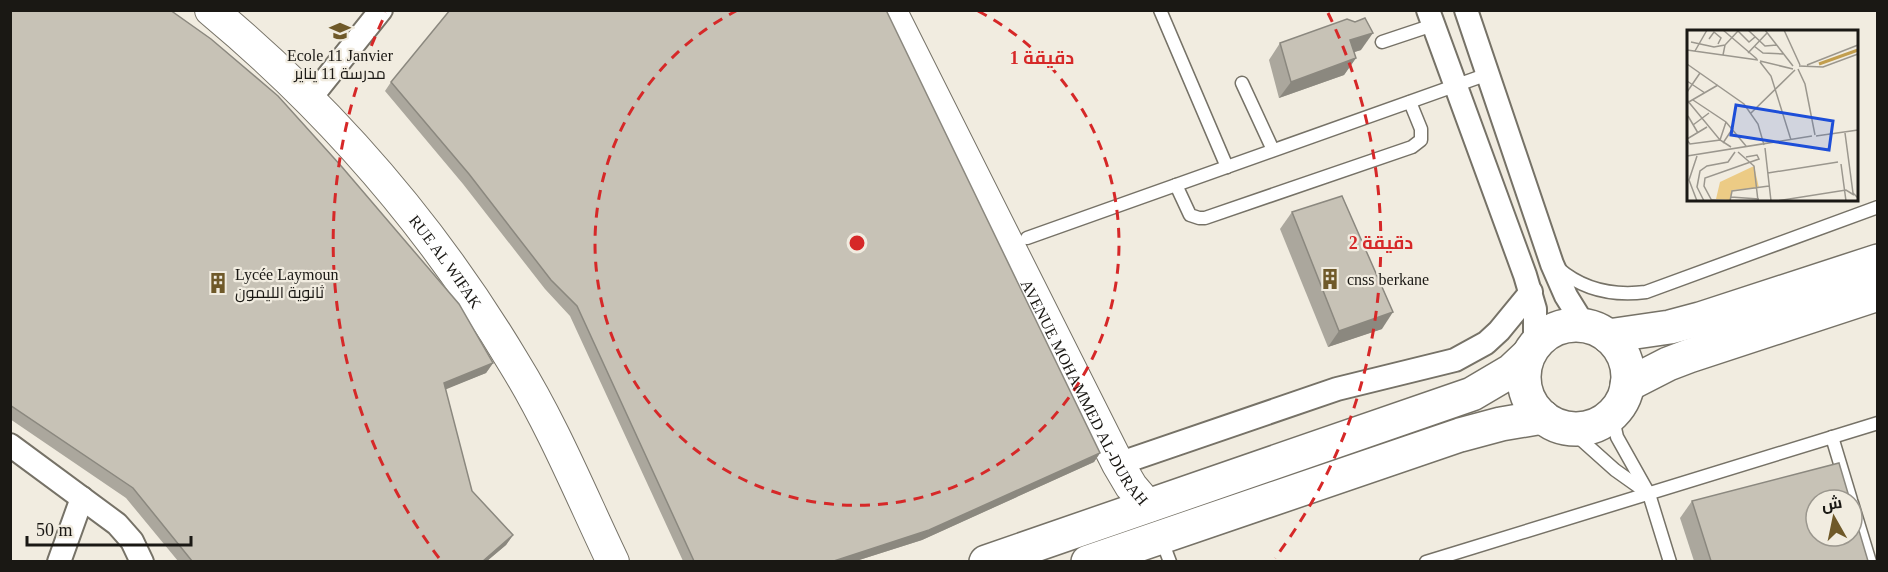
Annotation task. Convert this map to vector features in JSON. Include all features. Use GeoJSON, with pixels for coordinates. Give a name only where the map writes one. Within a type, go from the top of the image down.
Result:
{"type":"FeatureCollection","features":[{"type":"Feature","properties":{"kind":"highway"},"geometry":{"type":"LineString","coordinates":[[986,561],[1472,394],[1511,371],[1545,335],[1557,328],[1570,325],[1596,331],[1649,331],[1700,320],[1878,261]]}},
{"type":"Feature","properties":{"kind":"highway"},"geometry":{"type":"LineString","coordinates":[[1088,561],[1165,549],[1460,435],[1501,424],[1555,423],[1581,428],[1594,425],[1606,419],[1622,397],[1658,369],[1689,356],[1878,294]]}},
{"type":"Feature","properties":{"kind":"highway"},"geometry":{"type":"LineString","coordinates":[[1596,331],[1618,346],[1624,358],[1628,371],[1622,397]]}},
{"type":"Feature","properties":{"kind":"highway"},"geometry":{"type":"LineString","coordinates":[[1532,350],[1524,369],[1527,395],[1533,407],[1555,423]]}},
{"type":"Feature","properties":{"kind":"street","name":"RUE AL WIFAK"},"geometry":{"type":"LineString","coordinates":[[211,10],[309,100],[367,160],[414,217],[470,293],[515,364],[555,438],[613,561]]}},
{"type":"Feature","properties":{"kind":"street"},"geometry":{"type":"LineString","coordinates":[[309,100],[381,10]]}},
{"type":"Feature","properties":{"kind":"street","name":"AVENUE MOHAMMED AL-DURAH"},"geometry":{"type":"LineString","coordinates":[[890,10],[1018,242]]}},
{"type":"Feature","properties":{"kind":"street","name":"AVENUE MOHAMMED AL-DURAH"},"geometry":{"type":"LineString","coordinates":[[913,10],[1018,242],[1127,461],[1144,482],[1148,506]]}},
{"type":"Feature","properties":{"kind":"street"},"geometry":{"type":"LineString","coordinates":[[1466,10],[1552,264],[1566,296],[1596,331]]}},
{"type":"Feature","properties":{"kind":"street"},"geometry":{"type":"LineString","coordinates":[[1431,18],[1531,292],[1534,309],[1532,350]]}},
{"type":"Feature","properties":{"kind":"street"},"geometry":{"type":"LineString","coordinates":[[1127,461],[1337,389],[1393,373],[1455,360],[1486,343],[1499,331],[1531,292]]}},
{"type":"Feature","properties":{"kind":"street"},"geometry":{"type":"LineString","coordinates":[[10,445],[117,524],[132,541],[142,561]]}},
{"type":"Feature","properties":{"kind":"street"},"geometry":{"type":"LineString","coordinates":[[59,561],[82,498]]}},
{"type":"Feature","properties":{"kind":"lane"},"geometry":{"type":"LineString","coordinates":[[1160,10],[1227,167]]}},
{"type":"Feature","properties":{"kind":"lane"},"geometry":{"type":"LineString","coordinates":[[1382,42],[1431,18]]}},
{"type":"Feature","properties":{"kind":"lane"},"geometry":{"type":"LineString","coordinates":[[1018,242],[1488,74]]}},
{"type":"Feature","properties":{"kind":"lane"},"geometry":{"type":"LineString","coordinates":[[1242,83],[1273,150]]}},
{"type":"Feature","properties":{"kind":"lane"},"geometry":{"type":"LineString","coordinates":[[1176,185],[1190,215],[1194,218],[1205,218],[1412,147],[1421,140],[1423,134],[1410,102]]}},
{"type":"Feature","properties":{"kind":"lane"},"geometry":{"type":"LineString","coordinates":[[1552,264],[1565,275],[1596,290],[1613,293],[1646,292],[1878,207]]}},
{"type":"Feature","properties":{"kind":"lane"},"geometry":{"type":"LineString","coordinates":[[1622,397],[1615,428],[1617,437],[1649,494],[1670,561]]}},
{"type":"Feature","properties":{"kind":"lane"},"geometry":{"type":"LineString","coordinates":[[1555,423],[1649,494]]}},
{"type":"Feature","properties":{"kind":"lane"},"geometry":{"type":"LineString","coordinates":[[1426,561],[1878,423]]}},
{"type":"Feature","properties":{"kind":"lane"},"geometry":{"type":"LineString","coordinates":[[1832,436],[1848,488]]}},
{"type":"Feature","properties":{"kind":"lane"},"geometry":{"type":"LineString","coordinates":[[1864,541],[1870,561]]}},
{"type":"Feature","properties":{"kind":"building","name":"Lycée Laymoun ثانوية الليمون"},"geometry":{"type":"Polygon","coordinates":[[[10,10],[170,10],[211,39],[278,96],[459,304],[493,363],[444,383],[472,491],[513,535],[483,561],[192,561],[133,488],[10,405],[10,10]]]}},
{"type":"Feature","properties":{"kind":"building"},"geometry":{"type":"Polygon","coordinates":[[[450,10],[886,10],[1100,453],[929,530],[834,561],[694,561],[577,306],[551,280],[469,174],[391,82],[450,10]]]}},
{"type":"Feature","properties":{"kind":"building"},"geometry":{"type":"Polygon","coordinates":[[[1365,18],[1373,33],[1350,40],[1356,58],[1291,82],[1280,43],[1347,19],[1355,22],[1365,18]]]}},
{"type":"Feature","properties":{"kind":"building","name":"cnss berkane"},"geometry":{"type":"Polygon","coordinates":[[[1342,196],[1393,312],[1339,331],[1292,212],[1342,196]]]}},
{"type":"Feature","properties":{"kind":"building"},"geometry":{"type":"Polygon","coordinates":[[[1839,463],[1846,488],[1804,488],[1804,548],[1864,548],[1868,561],[1711,561],[1692,501],[1839,463]]]}},
{"type":"Feature","properties":{"kind":"place","name":"Ecole 11 Janvier مدرسة 11 يناير"},"geometry":{"type":"Point","coordinates":[340,31]}},
{"type":"Feature","properties":{"kind":"place","name":"cnss berkane"},"geometry":{"type":"Point","coordinates":[1330,279]}},
{"type":"Feature","properties":{"kind":"place","name":"Lycée Laymoun ثانوية الليمون"},"geometry":{"type":"Point","coordinates":[218,283]}}]}
